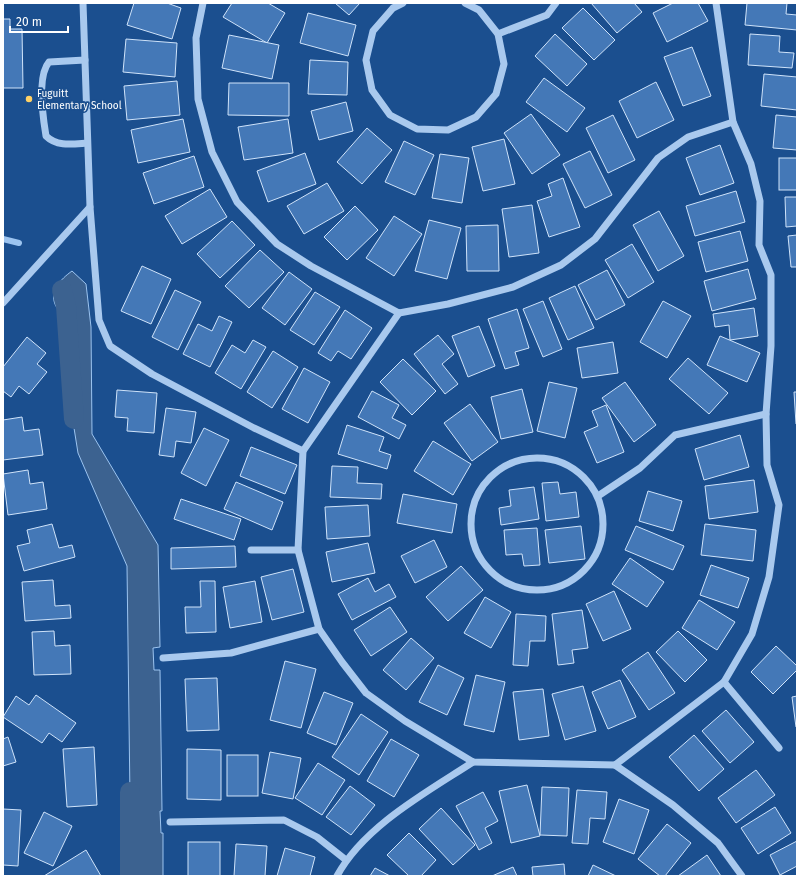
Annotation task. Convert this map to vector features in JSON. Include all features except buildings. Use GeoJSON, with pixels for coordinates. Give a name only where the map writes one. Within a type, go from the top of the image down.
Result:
{"type":"FeatureCollection","features":[{"type":"Feature","properties":{"kind":"street"},"geometry":{"type":"LineString","coordinates":[[83,3],[90,207],[99,320],[110,346],[152,374],[254,428],[303,451]]}},
{"type":"Feature","properties":{"kind":"street"},"geometry":{"type":"LineString","coordinates":[[203,3],[196,38],[198,99],[212,152],[237,202],[277,244],[311,266],[399,313],[448,304],[513,287],[561,265],[595,239],[658,158],[688,137],[733,122]]}},
{"type":"Feature","properties":{"kind":"street"},"geometry":{"type":"LineString","coordinates":[[403,3],[393,8],[373,31],[366,60],[372,90],[390,115],[417,129],[448,130],[476,117],[496,94],[504,64],[498,34],[479,10],[465,3]]}},
{"type":"Feature","properties":{"kind":"street"},"geometry":{"type":"LineString","coordinates":[[498,34],[547,15],[556,3]]}},
{"type":"Feature","properties":{"kind":"street"},"geometry":{"type":"LineString","coordinates":[[615,765],[724,682],[752,634],[769,576],[778,504],[768,465],[766,414],[771,346],[771,275],[759,245],[760,201],[751,164],[733,122],[716,3]]}},
{"type":"Feature","properties":{"kind":"street"},"geometry":{"type":"LineString","coordinates":[[85,60],[50,62],[45,67],[42,77],[46,136],[60,144],[87,143]]}},
{"type":"Feature","properties":{"kind":"street"},"geometry":{"type":"LineString","coordinates":[[3,303],[90,207]]}},
{"type":"Feature","properties":{"kind":"street"},"geometry":{"type":"LineString","coordinates":[[399,313],[303,451],[298,550],[319,628],[342,662],[366,693],[405,721],[473,762],[615,765],[673,805],[718,843],[742,876]]}},
{"type":"Feature","properties":{"kind":"street"},"geometry":{"type":"LineString","coordinates":[[598,496],[640,468],[675,435],[766,414]]}},
{"type":"Feature","properties":{"kind":"street"},"geometry":{"type":"LineString","coordinates":[[529,458],[557,460],[581,474],[598,496],[604,523],[599,551],[583,574],[559,588],[531,591],[504,583],[483,564],[471,539],[471,511],[482,485],[502,467],[509,464],[529,458]]}},
{"type":"Feature","properties":{"kind":"street"},"geometry":{"type":"LineString","coordinates":[[251,550],[298,550]]}},
{"type":"Feature","properties":{"kind":"street"},"geometry":{"type":"LineString","coordinates":[[163,658],[231,653],[319,628]]}},
{"type":"Feature","properties":{"kind":"street"},"geometry":{"type":"LineString","coordinates":[[724,682],[779,748]]}},
{"type":"Feature","properties":{"kind":"street"},"geometry":{"type":"LineString","coordinates":[[337,876],[346,860],[392,815],[473,762]]}},
{"type":"Feature","properties":{"kind":"street"},"geometry":{"type":"LineString","coordinates":[[170,822],[284,820],[317,837],[346,860]]}},
{"type":"Feature","properties":{"kind":"water"},"geometry":{"type":"Polygon","coordinates":[[[72,271],[86,284],[91,327],[92,434],[158,545],[160,647],[153,648],[154,670],[160,670],[162,811],[160,811],[161,833],[163,833],[163,876],[131,876],[127,566],[78,453],[74,428],[71,325],[67,317],[57,308],[54,302],[54,291],[60,282],[72,271]]]}},
{"type":"Feature","properties":{"kind":"waterway"},"geometry":{"type":"LineString","coordinates":[[3,239],[19,243]]}},
{"type":"Feature","properties":{"kind":"waterway"},"geometry":{"type":"LineString","coordinates":[[62,290],[66,306],[74,419]]}},
{"type":"Feature","properties":{"kind":"waterway"},"geometry":{"type":"LineString","coordinates":[[130,792],[130,876]]}},
{"type":"Feature","properties":{"kind":"place","name":"Fuguitt Elementary School"},"geometry":{"type":"Point","coordinates":[29,99]}}]}
